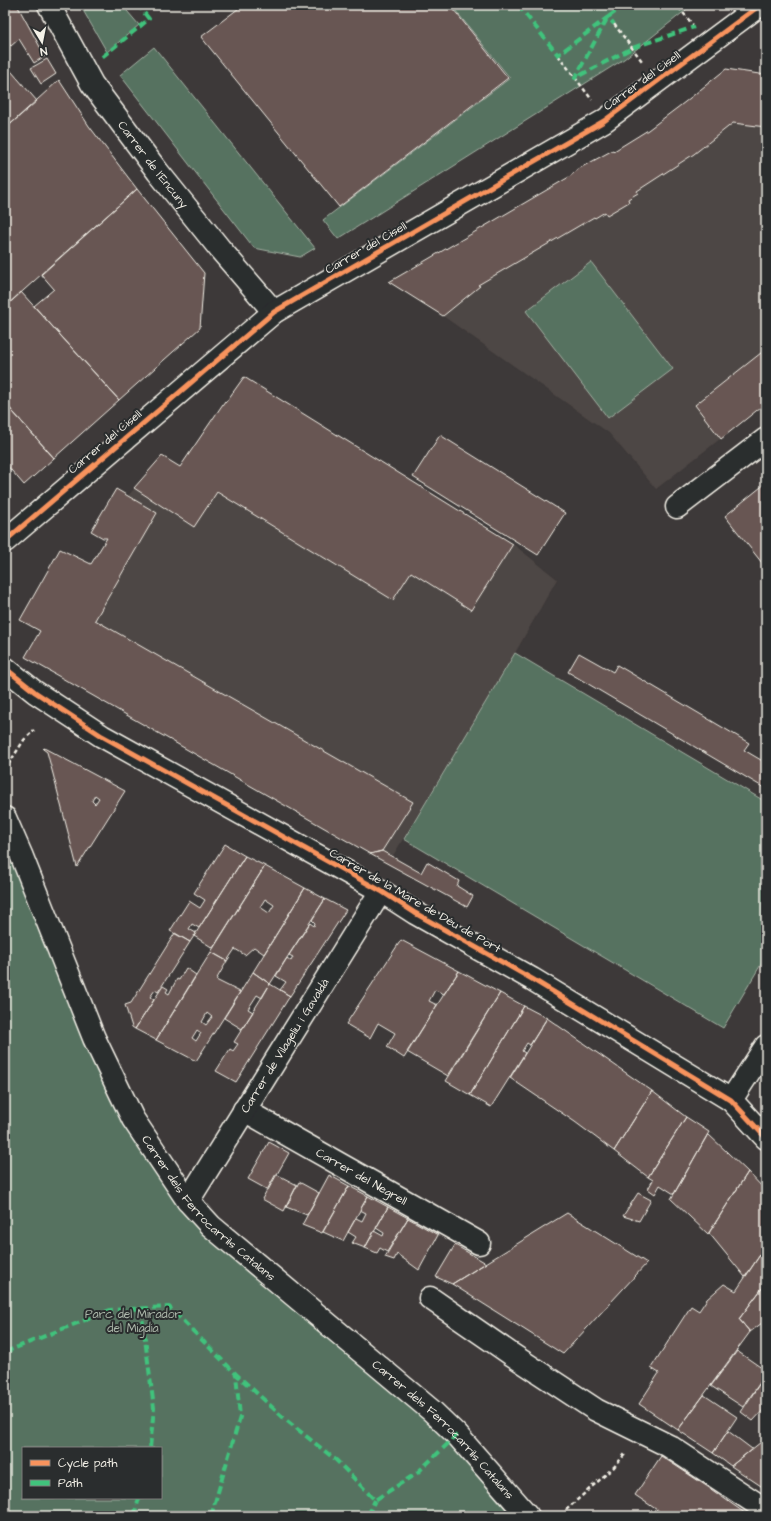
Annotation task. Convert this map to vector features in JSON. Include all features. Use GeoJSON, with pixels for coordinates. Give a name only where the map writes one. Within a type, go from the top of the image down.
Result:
{"type":"FeatureCollection","features":[{"type":"Feature","properties":{"kind":"street","name":"Carrer de l'Encuny"},"geometry":{"type":"LineString","coordinates":[[49,5],[92,84],[168,184],[220,249],[274,312]]}},
{"type":"Feature","properties":{"kind":"street","name":"Carrer del Cisell"},"geometry":{"type":"LineString","coordinates":[[5,541],[274,312],[604,121],[760,5]]}},
{"type":"Feature","properties":{"kind":"street"},"geometry":{"type":"LineString","coordinates":[[677,507],[766,439]]}},
{"type":"Feature","properties":{"kind":"street","name":"Carrer de la Mare de Déu de Port"},"geometry":{"type":"LineString","coordinates":[[5,668],[36,692],[102,736],[381,891],[415,913],[532,979],[731,1100],[766,1138]]}},
{"type":"Feature","properties":{"kind":"street","name":"Carrer dels Ferrocarrils Catalans"},"geometry":{"type":"LineString","coordinates":[[5,818],[94,1038],[133,1119],[188,1201],[211,1226],[432,1411],[457,1435],[528,1516]]}},
{"type":"Feature","properties":{"kind":"street","name":"Carrer de Vilageliu i Gavaldà"},"geometry":{"type":"LineString","coordinates":[[188,1201],[381,891]]}},
{"type":"Feature","properties":{"kind":"street"},"geometry":{"type":"LineString","coordinates":[[731,1100],[766,1046]]}},
{"type":"Feature","properties":{"kind":"street","name":"Carrer del Negrell"},"geometry":{"type":"LineString","coordinates":[[244,1110],[479,1243]]}},
{"type":"Feature","properties":{"kind":"street"},"geometry":{"type":"LineString","coordinates":[[430,1298],[596,1410],[669,1446],[766,1510]]}},
{"type":"Feature","properties":{"kind":"path"},"geometry":{"type":"LineString","coordinates":[[672,5],[680,9],[694,27]]}},
{"type":"Feature","properties":{"kind":"path"},"geometry":{"type":"LineString","coordinates":[[614,24],[645,65]]}},
{"type":"Feature","properties":{"kind":"path"},"geometry":{"type":"LineString","coordinates":[[558,55],[594,102]]}},
{"type":"Feature","properties":{"kind":"path"},"geometry":{"type":"LineString","coordinates":[[8,765],[24,740],[34,730]]}},
{"type":"Feature","properties":{"kind":"path"},"geometry":{"type":"LineString","coordinates":[[566,1510],[614,1467],[644,1433]]}},
{"type":"Feature","properties":{"kind":"shaded area"},"geometry":{"type":"Polygon","coordinates":[[[726,69],[766,75],[766,403],[656,489],[609,433],[443,316],[389,282],[648,130],[726,69]]]}},
{"type":"Feature","properties":{"kind":"shaded area"},"geometry":{"type":"Polygon","coordinates":[[[244,377],[513,544],[557,579],[515,653],[388,864],[25,657],[40,631],[20,620],[60,549],[91,564],[107,538],[103,538],[91,531],[128,496],[162,456],[180,467],[225,401],[226,402],[244,377]]]}},
{"type":"Feature","properties":{"kind":"green space"},"geometry":{"type":"Polygon","coordinates":[[[80,5],[122,5],[139,25],[107,52],[80,5]]]}},
{"type":"Feature","properties":{"kind":"green space"},"geometry":{"type":"Polygon","coordinates":[[[451,5],[687,5],[686,10],[624,59],[338,239],[323,220],[510,78],[451,5]]]}},
{"type":"Feature","properties":{"kind":"green space"},"geometry":{"type":"Polygon","coordinates":[[[154,47],[315,248],[300,257],[254,248],[120,75],[154,47]]]}},
{"type":"Feature","properties":{"kind":"green space"},"geometry":{"type":"Polygon","coordinates":[[[591,262],[673,369],[608,418],[526,311],[591,262]]]}},
{"type":"Feature","properties":{"kind":"green space"},"geometry":{"type":"Polygon","coordinates":[[[515,653],[766,802],[766,956],[723,1028],[404,839],[515,653]]]}},
{"type":"Feature","properties":{"kind":"green space","name":"Parc del Mirador del Migdia"},"geometry":{"type":"Polygon","coordinates":[[[5,818],[94,1038],[188,1201],[432,1411],[528,1516],[5,1516],[5,818]]]}},
{"type":"Feature","properties":{"kind":"building"},"geometry":{"type":"Polygon","coordinates":[[[5,5],[17,5],[45,56],[34,63],[19,39],[11,46],[5,40],[5,5]]]}},
{"type":"Feature","properties":{"kind":"building"},"geometry":{"type":"Polygon","coordinates":[[[243,5],[450,5],[508,78],[339,207],[201,37],[243,5]]]}},
{"type":"Feature","properties":{"kind":"building"},"geometry":{"type":"Polygon","coordinates":[[[47,59],[56,74],[41,84],[31,68],[47,59]]]}},
{"type":"Feature","properties":{"kind":"building"},"geometry":{"type":"Polygon","coordinates":[[[5,64],[37,101],[5,129],[5,64]]]}},
{"type":"Feature","properties":{"kind":"building"},"geometry":{"type":"Polygon","coordinates":[[[726,69],[766,75],[766,127],[733,123],[694,154],[637,191],[638,193],[628,199],[629,202],[607,215],[605,212],[595,218],[594,217],[478,285],[480,286],[443,316],[389,282],[569,177],[580,168],[613,150],[614,151],[648,130],[726,69]]]}},
{"type":"Feature","properties":{"kind":"building"},"geometry":{"type":"Polygon","coordinates":[[[59,80],[89,126],[137,189],[5,307],[5,129],[59,80]]]}},
{"type":"Feature","properties":{"kind":"building"},"geometry":{"type":"Polygon","coordinates":[[[137,189],[204,273],[200,328],[119,400],[34,306],[54,289],[41,274],[137,189]]]}},
{"type":"Feature","properties":{"kind":"building"},"geometry":{"type":"Polygon","coordinates":[[[21,292],[119,400],[54,458],[5,403],[5,307],[21,292]]]}},
{"type":"Feature","properties":{"kind":"building"},"geometry":{"type":"Polygon","coordinates":[[[766,349],[766,403],[721,439],[695,405],[766,349]]]}},
{"type":"Feature","properties":{"kind":"building"},"geometry":{"type":"Polygon","coordinates":[[[244,377],[513,544],[471,610],[411,572],[393,600],[217,492],[194,527],[134,488],[162,456],[180,467],[225,401],[226,402],[244,377]]]}},
{"type":"Feature","properties":{"kind":"building"},"geometry":{"type":"Polygon","coordinates":[[[5,403],[54,458],[24,485],[5,463],[5,403]]]}},
{"type":"Feature","properties":{"kind":"building"},"geometry":{"type":"Polygon","coordinates":[[[440,435],[565,513],[538,555],[413,477],[440,435]]]}},
{"type":"Feature","properties":{"kind":"building"},"geometry":{"type":"Polygon","coordinates":[[[766,483],[766,568],[725,516],[766,483]]]}},
{"type":"Feature","properties":{"kind":"building"},"geometry":{"type":"Polygon","coordinates":[[[116,489],[157,513],[95,620],[413,802],[382,851],[370,854],[25,657],[40,631],[20,620],[60,549],[91,564],[107,538],[103,538],[91,531],[116,489]]]}},
{"type":"Feature","properties":{"kind":"building"},"geometry":{"type":"Polygon","coordinates":[[[579,653],[613,672],[617,665],[749,743],[744,750],[766,763],[766,789],[568,672],[579,653]]]}},
{"type":"Feature","properties":{"kind":"building"},"geometry":{"type":"Polygon","coordinates":[[[44,748],[125,791],[77,867],[47,752],[43,749],[44,748]],[[95,795],[92,801],[95,804],[99,798],[95,795]]]}},
{"type":"Feature","properties":{"kind":"building"},"geometry":{"type":"Polygon","coordinates":[[[225,844],[245,856],[199,928],[192,924],[189,929],[196,933],[190,942],[170,931],[189,901],[200,908],[205,900],[194,893],[225,844]]]}},
{"type":"Feature","properties":{"kind":"building"},"geometry":{"type":"Polygon","coordinates":[[[382,851],[421,873],[427,862],[459,881],[457,886],[473,896],[467,907],[370,854],[382,851]]]}},
{"type":"Feature","properties":{"kind":"building"},"geometry":{"type":"Polygon","coordinates":[[[245,856],[265,866],[213,948],[194,936],[245,856]]]}},
{"type":"Feature","properties":{"kind":"building"},"geometry":{"type":"Polygon","coordinates":[[[265,866],[305,888],[264,954],[254,947],[245,955],[235,949],[227,961],[211,952],[265,866]],[[265,899],[260,907],[269,913],[274,905],[265,899]]]}},
{"type":"Feature","properties":{"kind":"building"},"geometry":{"type":"Polygon","coordinates":[[[305,888],[325,899],[270,984],[253,972],[305,888]]]}},
{"type":"Feature","properties":{"kind":"building"},"geometry":{"type":"Polygon","coordinates":[[[325,899],[346,910],[290,996],[280,990],[286,982],[276,976],[287,958],[291,961],[293,957],[289,955],[310,923],[314,926],[315,923],[312,920],[325,899]]]}},
{"type":"Feature","properties":{"kind":"building"},"geometry":{"type":"Polygon","coordinates":[[[175,933],[190,942],[158,992],[155,990],[150,997],[154,1000],[135,1029],[132,1027],[125,1005],[131,1003],[175,933]]]}},
{"type":"Feature","properties":{"kind":"building"},"geometry":{"type":"Polygon","coordinates":[[[401,940],[459,971],[444,994],[435,990],[429,1001],[437,1005],[404,1058],[387,1047],[395,1033],[378,1023],[370,1038],[346,1024],[401,940]]]}},
{"type":"Feature","properties":{"kind":"building"},"geometry":{"type":"Polygon","coordinates":[[[211,952],[227,961],[216,980],[240,992],[196,1061],[156,1040],[211,952]],[[207,1013],[202,1022],[206,1025],[212,1017],[207,1013]],[[197,1030],[192,1038],[196,1041],[201,1033],[197,1030]]]}},
{"type":"Feature","properties":{"kind":"building"},"geometry":{"type":"Polygon","coordinates":[[[186,968],[196,975],[156,1040],[135,1029],[163,986],[168,989],[166,992],[169,994],[177,979],[179,980],[186,968]]]}},
{"type":"Feature","properties":{"kind":"building"},"geometry":{"type":"Polygon","coordinates":[[[459,971],[500,993],[448,1076],[407,1052],[459,971]]]}},
{"type":"Feature","properties":{"kind":"building"},"geometry":{"type":"Polygon","coordinates":[[[253,972],[270,984],[262,998],[257,995],[248,1009],[253,1012],[242,1029],[224,1018],[253,972]]]}},
{"type":"Feature","properties":{"kind":"building"},"geometry":{"type":"Polygon","coordinates":[[[270,984],[290,996],[236,1082],[216,1071],[230,1049],[233,1051],[238,1044],[234,1042],[270,984]]]}},
{"type":"Feature","properties":{"kind":"building"},"geometry":{"type":"Polygon","coordinates":[[[500,993],[524,1006],[470,1095],[446,1081],[500,993]]]}},
{"type":"Feature","properties":{"kind":"building"},"geometry":{"type":"Polygon","coordinates":[[[524,1006],[547,1018],[530,1045],[527,1043],[522,1051],[525,1053],[491,1107],[470,1095],[524,1006]]]}},
{"type":"Feature","properties":{"kind":"building"},"geometry":{"type":"Polygon","coordinates":[[[547,1018],[652,1091],[614,1151],[575,1122],[510,1078],[547,1018]]]}},
{"type":"Feature","properties":{"kind":"building"},"geometry":{"type":"Polygon","coordinates":[[[652,1091],[686,1117],[648,1177],[614,1151],[652,1091]]]}},
{"type":"Feature","properties":{"kind":"building"},"geometry":{"type":"Polygon","coordinates":[[[686,1117],[709,1132],[674,1194],[660,1185],[655,1194],[648,1189],[653,1180],[648,1177],[686,1117]]]}},
{"type":"Feature","properties":{"kind":"building"},"geometry":{"type":"Polygon","coordinates":[[[708,1134],[748,1172],[708,1234],[671,1199],[708,1134]]]}},
{"type":"Feature","properties":{"kind":"building"},"geometry":{"type":"Polygon","coordinates":[[[269,1142],[289,1153],[268,1190],[248,1179],[269,1142]]]}},
{"type":"Feature","properties":{"kind":"building"},"geometry":{"type":"Polygon","coordinates":[[[748,1172],[766,1191],[766,1246],[745,1277],[709,1233],[748,1172]]]}},
{"type":"Feature","properties":{"kind":"building"},"geometry":{"type":"Polygon","coordinates":[[[276,1174],[297,1185],[284,1211],[262,1199],[276,1174]]]}},
{"type":"Feature","properties":{"kind":"building"},"geometry":{"type":"Polygon","coordinates":[[[329,1175],[349,1186],[322,1233],[302,1225],[329,1175]]]}},
{"type":"Feature","properties":{"kind":"building"},"geometry":{"type":"Polygon","coordinates":[[[299,1182],[319,1193],[307,1215],[286,1207],[299,1182]]]}},
{"type":"Feature","properties":{"kind":"building"},"geometry":{"type":"Polygon","coordinates":[[[349,1186],[368,1196],[343,1241],[323,1232],[349,1186]]]}},
{"type":"Feature","properties":{"kind":"building"},"geometry":{"type":"Polygon","coordinates":[[[638,1193],[651,1200],[639,1221],[623,1216],[638,1193]]]}},
{"type":"Feature","properties":{"kind":"building"},"geometry":{"type":"Polygon","coordinates":[[[368,1196],[388,1207],[365,1248],[352,1243],[356,1237],[348,1232],[356,1218],[362,1221],[366,1213],[360,1210],[368,1196]]]}},
{"type":"Feature","properties":{"kind":"building"},"geometry":{"type":"Polygon","coordinates":[[[388,1207],[408,1218],[387,1252],[380,1248],[377,1253],[365,1248],[374,1231],[383,1236],[384,1233],[376,1228],[388,1207]]]}},
{"type":"Feature","properties":{"kind":"building"},"geometry":{"type":"Polygon","coordinates":[[[567,1213],[647,1263],[563,1354],[452,1284],[567,1213]]]}},
{"type":"Feature","properties":{"kind":"building"},"geometry":{"type":"Polygon","coordinates":[[[408,1218],[438,1235],[419,1270],[397,1254],[394,1260],[385,1257],[408,1218]]]}},
{"type":"Feature","properties":{"kind":"building"},"geometry":{"type":"Polygon","coordinates":[[[455,1245],[486,1263],[452,1284],[436,1277],[455,1245]]]}},
{"type":"Feature","properties":{"kind":"building"},"geometry":{"type":"Polygon","coordinates":[[[766,1246],[766,1283],[739,1319],[750,1332],[678,1430],[639,1404],[659,1373],[651,1368],[691,1306],[699,1311],[707,1299],[724,1284],[736,1291],[766,1246]]]}},
{"type":"Feature","properties":{"kind":"building"},"geometry":{"type":"Polygon","coordinates":[[[766,1283],[766,1320],[750,1332],[739,1319],[766,1283]]]}},
{"type":"Feature","properties":{"kind":"building"},"geometry":{"type":"Polygon","coordinates":[[[737,1351],[766,1371],[766,1374],[743,1407],[711,1386],[737,1351]]]}},
{"type":"Feature","properties":{"kind":"building"},"geometry":{"type":"Polygon","coordinates":[[[766,1374],[765,1408],[753,1421],[741,1412],[766,1374]]]}},
{"type":"Feature","properties":{"kind":"building"},"geometry":{"type":"Polygon","coordinates":[[[704,1395],[737,1417],[713,1453],[678,1430],[704,1395]]]}},
{"type":"Feature","properties":{"kind":"building"},"geometry":{"type":"Polygon","coordinates":[[[728,1431],[752,1449],[731,1466],[713,1453],[728,1431]]]}},
{"type":"Feature","properties":{"kind":"building"},"geometry":{"type":"Polygon","coordinates":[[[766,1438],[766,1486],[764,1488],[731,1466],[766,1438]]]}},
{"type":"Feature","properties":{"kind":"building"},"geometry":{"type":"Polygon","coordinates":[[[661,1456],[749,1516],[666,1516],[635,1495],[661,1456]]]}},
{"type":"Feature","properties":{"kind":"marked path"},"geometry":{"type":"LineString","coordinates":[[102,57],[149,19],[138,5]]}},
{"type":"Feature","properties":{"kind":"marked path"},"geometry":{"type":"LineString","coordinates":[[518,5],[558,55],[608,17],[614,24]]}},
{"type":"Feature","properties":{"kind":"marked path"},"geometry":{"type":"LineString","coordinates":[[625,5],[608,17],[575,78],[632,48],[694,27]]}},
{"type":"Feature","properties":{"kind":"marked path"},"geometry":{"type":"LineString","coordinates":[[5,1352],[110,1310],[169,1307],[236,1374],[286,1420],[336,1460],[375,1500],[417,1473],[457,1435]]}},
{"type":"Feature","properties":{"kind":"marked path"},"geometry":{"type":"LineString","coordinates":[[141,1308],[154,1408],[150,1447]]}},
{"type":"Feature","properties":{"kind":"marked path"},"geometry":{"type":"LineString","coordinates":[[211,1516],[240,1417],[236,1374]]}},
{"type":"Feature","properties":{"kind":"marked path"},"geometry":{"type":"LineString","coordinates":[[134,1516],[139,1499]]}},
{"type":"Feature","properties":{"kind":"marked path"},"geometry":{"type":"LineString","coordinates":[[368,1516],[375,1500]]}},
{"type":"Feature","properties":{"kind":"cycle path"},"geometry":{"type":"LineString","coordinates":[[5,541],[274,312],[604,121],[760,5]]}},
{"type":"Feature","properties":{"kind":"cycle path"},"geometry":{"type":"LineString","coordinates":[[5,668],[35,692],[102,736],[381,891],[415,913],[532,979],[731,1100],[766,1138]]}}]}
